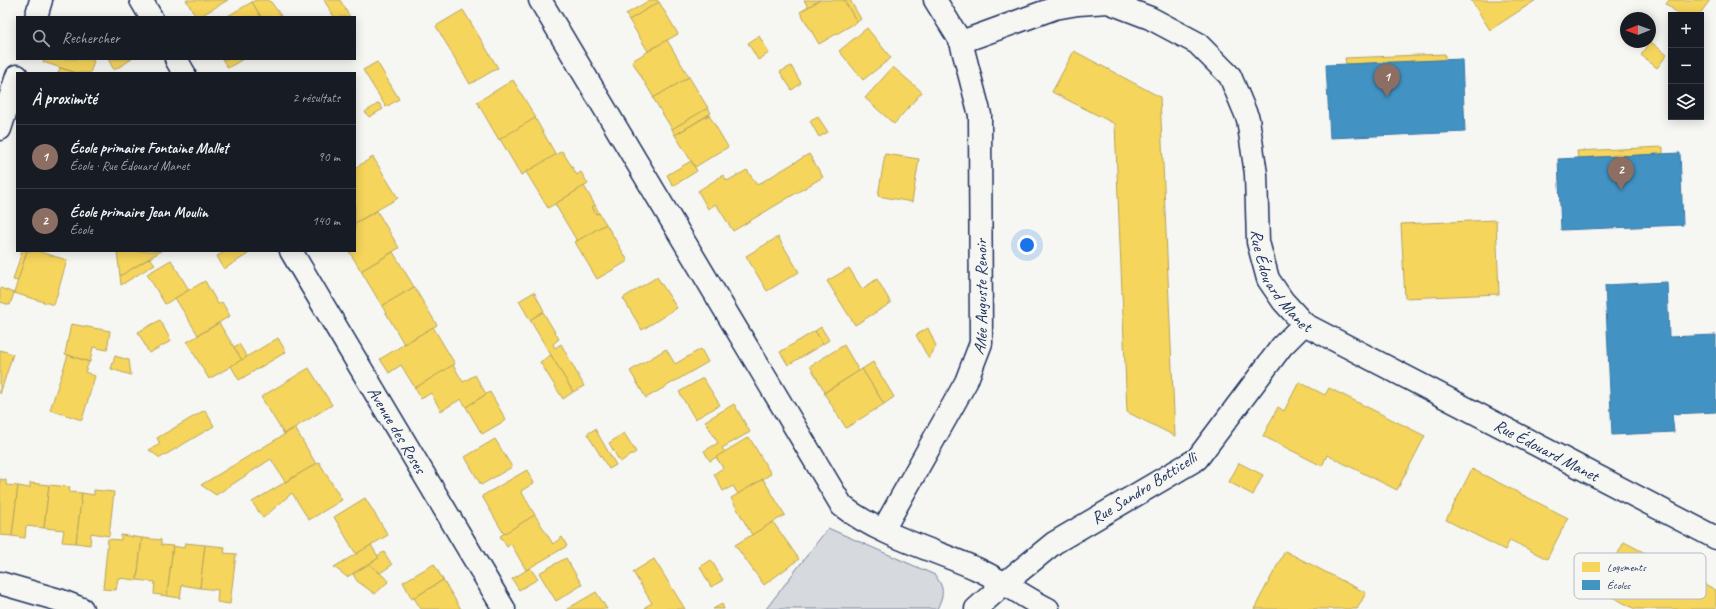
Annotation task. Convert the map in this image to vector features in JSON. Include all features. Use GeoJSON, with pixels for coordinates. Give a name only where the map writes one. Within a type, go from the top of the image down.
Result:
{"type":"FeatureCollection","features":[{"type":"Feature","properties":{"kind":"street"},"geometry":{"type":"LineString","coordinates":[[36,16],[42,0]]}},
{"type":"Feature","properties":{"kind":"street"},"geometry":{"type":"LineString","coordinates":[[141,0],[150,16]]}},
{"type":"Feature","properties":{"kind":"street"},"geometry":{"type":"LineString","coordinates":[[540,0],[842,506],[857,517],[883,530],[978,569],[1005,583],[1048,609]]}},
{"type":"Feature","properties":{"kind":"street","name":"Allée Auguste Renoir"},"geometry":{"type":"LineString","coordinates":[[883,530],[966,382],[981,343],[980,115],[961,42],[935,0]]}},
{"type":"Feature","properties":{"kind":"street","name":"Rue Édouard Manet"},"geometry":{"type":"LineString","coordinates":[[961,42],[1055,8],[1108,2],[1150,18],[1197,43],[1230,76],[1248,119],[1256,174],[1258,242],[1268,279],[1283,301],[1304,324],[1716,538]]}},
{"type":"Feature","properties":{"kind":"street"},"geometry":{"type":"LineString","coordinates":[[18,72],[22,60]]}},
{"type":"Feature","properties":{"kind":"street"},"geometry":{"type":"LineString","coordinates":[[177,60],[183,72]]}},
{"type":"Feature","properties":{"kind":"street"},"geometry":{"type":"LineString","coordinates":[[0,129],[16,79]]}},
{"type":"Feature","properties":{"kind":"street","name":"Avenue des Roses"},"geometry":{"type":"LineString","coordinates":[[292,252],[504,609]]}},
{"type":"Feature","properties":{"kind":"street","name":"Rue Sandro Botticelli"},"geometry":{"type":"LineString","coordinates":[[976,609],[1054,543],[1197,459],[1282,346],[1304,324]]}},
{"type":"Feature","properties":{"kind":"street"},"geometry":{"type":"LineString","coordinates":[[0,583],[59,600],[82,609]]}},
{"type":"Feature","properties":{"kind":"shaded area"},"geometry":{"type":"Polygon","coordinates":[[[828,528],[935,575],[942,588],[942,595],[937,609],[766,609],[828,528]]]}},
{"type":"Feature","properties":{"kind":"building: Logements"},"geometry":{"type":"Polygon","coordinates":[[[186,0],[228,0],[201,16],[195,16],[186,0]]]}},
{"type":"Feature","properties":{"kind":"building: Logements"},"geometry":{"type":"Polygon","coordinates":[[[256,0],[267,0],[271,2],[281,16],[260,16],[252,2],[256,0]]]}},
{"type":"Feature","properties":{"kind":"building: Logements"},"geometry":{"type":"Polygon","coordinates":[[[324,0],[340,0],[349,16],[333,16],[324,0]]]}},
{"type":"Feature","properties":{"kind":"building: Logements"},"geometry":{"type":"Polygon","coordinates":[[[650,0],[657,0],[659,2],[629,20],[626,14],[650,0]]]}},
{"type":"Feature","properties":{"kind":"building: Logements"},"geometry":{"type":"Polygon","coordinates":[[[804,0],[820,0],[808,7],[804,0]]]}},
{"type":"Feature","properties":{"kind":"building: Logements"},"geometry":{"type":"Polygon","coordinates":[[[820,0],[844,0],[857,22],[819,44],[800,12],[820,0]]]}},
{"type":"Feature","properties":{"kind":"building: Logements"},"geometry":{"type":"Polygon","coordinates":[[[844,0],[850,0],[861,19],[857,22],[844,0]]]}},
{"type":"Feature","properties":{"kind":"building: Logements"},"geometry":{"type":"Polygon","coordinates":[[[1471,0],[1536,0],[1490,30],[1471,0]]]}},
{"type":"Feature","properties":{"kind":"building: Logements"},"geometry":{"type":"Polygon","coordinates":[[[1669,0],[1710,0],[1701,12],[1676,12],[1666,4],[1669,0]]]}},
{"type":"Feature","properties":{"kind":"building: Logements"},"geometry":{"type":"Polygon","coordinates":[[[252,2],[260,16],[228,16],[252,2]]]}},
{"type":"Feature","properties":{"kind":"building: Logements"},"geometry":{"type":"Polygon","coordinates":[[[659,2],[678,34],[648,51],[629,20],[659,2]]]}},
{"type":"Feature","properties":{"kind":"building: Logements"},"geometry":{"type":"Polygon","coordinates":[[[463,10],[498,68],[470,84],[436,26],[463,10]]]}},
{"type":"Feature","properties":{"kind":"building: Logements"},"geometry":{"type":"Polygon","coordinates":[[[867,28],[891,58],[863,80],[839,51],[867,28]]]}},
{"type":"Feature","properties":{"kind":"building: Logements"},"geometry":{"type":"Polygon","coordinates":[[[759,36],[769,53],[758,60],[748,43],[759,36]]]}},
{"type":"Feature","properties":{"kind":"building: Logements"},"geometry":{"type":"Polygon","coordinates":[[[667,40],[689,77],[654,98],[632,61],[667,40]]]}},
{"type":"Feature","properties":{"kind":"building: Logements"},"geometry":{"type":"Polygon","coordinates":[[[1656,46],[1667,55],[1657,68],[1641,55],[1646,48],[1656,48],[1656,46]]]}},
{"type":"Feature","properties":{"kind":"building: Logements"},"geometry":{"type":"Polygon","coordinates":[[[1074,51],[1160,97],[1175,436],[1127,412],[1115,124],[1052,92],[1074,51]]]}},
{"type":"Feature","properties":{"kind":"building: Logements"},"geometry":{"type":"Polygon","coordinates":[[[1445,54],[1445,60],[1346,64],[1345,58],[1445,54]]]}},
{"type":"Feature","properties":{"kind":"building: Logements"},"geometry":{"type":"Polygon","coordinates":[[[44,60],[94,61],[90,72],[74,72],[43,62],[44,60]]]}},
{"type":"Feature","properties":{"kind":"building: Logements"},"geometry":{"type":"Polygon","coordinates":[[[109,60],[130,60],[114,70],[109,60]]]}},
{"type":"Feature","properties":{"kind":"building: Logements"},"geometry":{"type":"Polygon","coordinates":[[[223,60],[241,60],[228,68],[223,60]]]}},
{"type":"Feature","properties":{"kind":"building: Logements"},"geometry":{"type":"Polygon","coordinates":[[[377,62],[399,99],[386,107],[363,70],[377,62]]]}},
{"type":"Feature","properties":{"kind":"building: Logements"},"geometry":{"type":"Polygon","coordinates":[[[791,66],[801,83],[792,90],[780,72],[791,66]]]}},
{"type":"Feature","properties":{"kind":"building: Logements"},"geometry":{"type":"Polygon","coordinates":[[[893,67],[922,92],[894,124],[865,98],[893,67]]]}},
{"type":"Feature","properties":{"kind":"building: Logements"},"geometry":{"type":"Polygon","coordinates":[[[60,68],[74,72],[58,72],[60,68]]]}},
{"type":"Feature","properties":{"kind":"building: Logements"},"geometry":{"type":"Polygon","coordinates":[[[689,77],[708,108],[672,129],[653,98],[689,77]]]}},
{"type":"Feature","properties":{"kind":"building: Logements"},"geometry":{"type":"Polygon","coordinates":[[[513,80],[536,118],[499,140],[477,102],[513,80]]]}},
{"type":"Feature","properties":{"kind":"building: Logements"},"geometry":{"type":"Polygon","coordinates":[[[379,103],[383,109],[369,117],[365,112],[379,103]]]}},
{"type":"Feature","properties":{"kind":"building: Logements"},"geometry":{"type":"Polygon","coordinates":[[[708,108],[711,113],[675,135],[672,129],[708,108]]]}},
{"type":"Feature","properties":{"kind":"building: Logements"},"geometry":{"type":"Polygon","coordinates":[[[709,115],[728,147],[695,167],[675,135],[709,115]]]}},
{"type":"Feature","properties":{"kind":"building: Logements"},"geometry":{"type":"Polygon","coordinates":[[[818,117],[828,132],[819,137],[810,121],[818,117]]]}},
{"type":"Feature","properties":{"kind":"building: Logements"},"geometry":{"type":"Polygon","coordinates":[[[535,118],[556,155],[521,175],[500,139],[535,118]]]}},
{"type":"Feature","properties":{"kind":"building: Logements"},"geometry":{"type":"Polygon","coordinates":[[[1663,147],[1663,154],[1578,158],[1577,151],[1663,147]]]}},
{"type":"Feature","properties":{"kind":"building: Logements"},"geometry":{"type":"Polygon","coordinates":[[[562,151],[577,175],[581,172],[588,184],[548,208],[526,172],[562,151]]]}},
{"type":"Feature","properties":{"kind":"building: Logements"},"geometry":{"type":"Polygon","coordinates":[[[809,154],[823,177],[733,231],[716,204],[708,209],[698,191],[723,175],[727,181],[747,170],[757,185],[809,154]]]}},
{"type":"Feature","properties":{"kind":"building: Logements"},"geometry":{"type":"Polygon","coordinates":[[[885,154],[919,159],[912,202],[878,196],[885,154]]]}},
{"type":"Feature","properties":{"kind":"building: Logements"},"geometry":{"type":"Polygon","coordinates":[[[373,157],[398,198],[356,222],[356,167],[373,157]]]}},
{"type":"Feature","properties":{"kind":"building: Logements"},"geometry":{"type":"Polygon","coordinates":[[[691,161],[697,171],[673,186],[667,175],[691,161]]]}},
{"type":"Feature","properties":{"kind":"building: Logements"},"geometry":{"type":"Polygon","coordinates":[[[584,186],[595,205],[592,207],[596,214],[599,213],[606,224],[577,241],[555,204],[584,186]]]}},
{"type":"Feature","properties":{"kind":"building: Logements"},"geometry":{"type":"Polygon","coordinates":[[[595,205],[599,213],[596,214],[592,207],[595,205]]]}},
{"type":"Feature","properties":{"kind":"building: Logements"},"geometry":{"type":"Polygon","coordinates":[[[377,211],[399,248],[361,271],[350,252],[356,252],[356,222],[377,211]]]}},
{"type":"Feature","properties":{"kind":"building: Logements"},"geometry":{"type":"Polygon","coordinates":[[[1496,220],[1499,294],[1405,298],[1401,224],[1496,220]]]}},
{"type":"Feature","properties":{"kind":"building: Logements"},"geometry":{"type":"Polygon","coordinates":[[[606,224],[628,261],[597,279],[575,242],[606,224]]]}},
{"type":"Feature","properties":{"kind":"building: Logements"},"geometry":{"type":"Polygon","coordinates":[[[778,237],[799,272],[767,291],[746,256],[778,237]]]}},
{"type":"Feature","properties":{"kind":"building: Logements"},"geometry":{"type":"Polygon","coordinates":[[[22,252],[27,252],[18,281],[13,280],[22,252]]]}},
{"type":"Feature","properties":{"kind":"building: Logements"},"geometry":{"type":"Polygon","coordinates":[[[27,252],[40,252],[67,260],[54,305],[14,293],[27,252]]]}},
{"type":"Feature","properties":{"kind":"building: Logements"},"geometry":{"type":"Polygon","coordinates":[[[117,252],[159,252],[120,276],[117,252]]]}},
{"type":"Feature","properties":{"kind":"building: Logements"},"geometry":{"type":"Polygon","coordinates":[[[224,252],[247,252],[248,254],[224,269],[217,256],[224,252]]]}},
{"type":"Feature","properties":{"kind":"building: Logements"},"geometry":{"type":"Polygon","coordinates":[[[393,252],[414,287],[382,306],[361,271],[393,252]]]}},
{"type":"Feature","properties":{"kind":"building: Logements"},"geometry":{"type":"Polygon","coordinates":[[[150,258],[155,264],[121,285],[120,276],[150,258]]]}},
{"type":"Feature","properties":{"kind":"building: Logements"},"geometry":{"type":"Polygon","coordinates":[[[171,260],[189,290],[165,304],[147,274],[171,260]]]}},
{"type":"Feature","properties":{"kind":"building: Logements"},"geometry":{"type":"Polygon","coordinates":[[[849,268],[862,289],[877,279],[891,303],[855,325],[827,281],[849,268]]]}},
{"type":"Feature","properties":{"kind":"building: Logements"},"geometry":{"type":"Polygon","coordinates":[[[657,277],[677,308],[642,330],[623,298],[657,277]]]}},
{"type":"Feature","properties":{"kind":"building: Logements"},"geometry":{"type":"Polygon","coordinates":[[[205,281],[218,304],[222,302],[230,316],[198,335],[175,298],[205,281]]]}},
{"type":"Feature","properties":{"kind":"building: Logements"},"geometry":{"type":"Polygon","coordinates":[[[414,287],[437,325],[404,344],[382,306],[414,287]]]}},
{"type":"Feature","properties":{"kind":"building: Logements"},"geometry":{"type":"Polygon","coordinates":[[[0,288],[14,293],[10,305],[0,302],[0,288]]]}},
{"type":"Feature","properties":{"kind":"building: Logements"},"geometry":{"type":"Polygon","coordinates":[[[534,292],[544,311],[530,320],[519,301],[534,292]]]}},
{"type":"Feature","properties":{"kind":"building: Logements"},"geometry":{"type":"Polygon","coordinates":[[[543,312],[559,339],[553,344],[555,348],[561,344],[584,386],[573,392],[530,320],[543,312]]]}},
{"type":"Feature","properties":{"kind":"building: Logements"},"geometry":{"type":"Polygon","coordinates":[[[160,320],[171,341],[149,353],[138,332],[160,320]]]}},
{"type":"Feature","properties":{"kind":"building: Logements"},"geometry":{"type":"Polygon","coordinates":[[[219,323],[242,360],[209,379],[187,342],[219,323]]]}},
{"type":"Feature","properties":{"kind":"building: Logements"},"geometry":{"type":"Polygon","coordinates":[[[71,324],[110,331],[107,350],[93,347],[90,362],[65,354],[71,324]]]}},
{"type":"Feature","properties":{"kind":"building: Logements"},"geometry":{"type":"Polygon","coordinates":[[[433,327],[455,364],[415,388],[401,365],[389,373],[380,359],[433,327]]]}},
{"type":"Feature","properties":{"kind":"building: Logements"},"geometry":{"type":"Polygon","coordinates":[[[821,327],[829,340],[823,344],[815,331],[821,327]]]}},
{"type":"Feature","properties":{"kind":"building: Logements"},"geometry":{"type":"Polygon","coordinates":[[[928,328],[936,346],[929,359],[916,335],[928,328]]]}},
{"type":"Feature","properties":{"kind":"building: Logements"},"geometry":{"type":"Polygon","coordinates":[[[815,331],[823,344],[788,365],[780,352],[815,331]]]}},
{"type":"Feature","properties":{"kind":"building: Logements"},"geometry":{"type":"Polygon","coordinates":[[[278,338],[286,352],[239,380],[231,366],[278,338]]]}},
{"type":"Feature","properties":{"kind":"building: Logements"},"geometry":{"type":"Polygon","coordinates":[[[239,344],[247,357],[242,360],[234,347],[239,344]]]}},
{"type":"Feature","properties":{"kind":"building: Logements"},"geometry":{"type":"Polygon","coordinates":[[[844,345],[859,371],[825,392],[810,366],[844,345]]]}},
{"type":"Feature","properties":{"kind":"building: Logements"},"geometry":{"type":"Polygon","coordinates":[[[666,349],[675,364],[701,349],[708,362],[646,398],[630,371],[666,349]]]}},
{"type":"Feature","properties":{"kind":"building: Logements"},"geometry":{"type":"Polygon","coordinates":[[[0,350],[13,354],[0,394],[0,350]]]}},
{"type":"Feature","properties":{"kind":"building: Logements"},"geometry":{"type":"Polygon","coordinates":[[[68,355],[89,362],[85,372],[95,376],[82,420],[50,410],[68,355]]]}},
{"type":"Feature","properties":{"kind":"building: Logements"},"geometry":{"type":"Polygon","coordinates":[[[551,355],[573,392],[563,399],[540,362],[551,355]]]}},
{"type":"Feature","properties":{"kind":"building: Logements"},"geometry":{"type":"Polygon","coordinates":[[[115,356],[129,360],[131,375],[111,369],[115,356]]]}},
{"type":"Feature","properties":{"kind":"building: Logements"},"geometry":{"type":"Polygon","coordinates":[[[873,362],[894,397],[884,404],[862,369],[873,362]]]}},
{"type":"Feature","properties":{"kind":"building: Logements"},"geometry":{"type":"Polygon","coordinates":[[[453,365],[463,382],[475,375],[486,394],[466,407],[461,399],[441,411],[431,393],[421,399],[415,388],[453,365]]]}},
{"type":"Feature","properties":{"kind":"building: Logements"},"geometry":{"type":"Polygon","coordinates":[[[309,368],[332,405],[284,434],[261,397],[309,368]]]}},
{"type":"Feature","properties":{"kind":"building: Logements"},"geometry":{"type":"Polygon","coordinates":[[[862,369],[884,404],[846,428],[824,393],[862,369]]]}},
{"type":"Feature","properties":{"kind":"building: Logements"},"geometry":{"type":"Polygon","coordinates":[[[703,378],[720,405],[695,419],[679,392],[703,378]]]}},
{"type":"Feature","properties":{"kind":"building: Logements"},"geometry":{"type":"Polygon","coordinates":[[[1299,382],[1325,395],[1329,388],[1425,436],[1397,490],[1327,455],[1322,466],[1263,436],[1278,407],[1284,411],[1299,382]]]}},
{"type":"Feature","properties":{"kind":"building: Logements"},"geometry":{"type":"Polygon","coordinates":[[[490,392],[506,420],[482,434],[466,407],[490,392]]]}},
{"type":"Feature","properties":{"kind":"building: Logements"},"geometry":{"type":"Polygon","coordinates":[[[734,404],[750,432],[722,448],[725,452],[710,461],[704,451],[718,443],[705,421],[734,404]]]}},
{"type":"Feature","properties":{"kind":"building: Logements"},"geometry":{"type":"Polygon","coordinates":[[[205,410],[214,426],[160,458],[149,450],[160,444],[157,438],[205,410]]]}},
{"type":"Feature","properties":{"kind":"building: Logements"},"geometry":{"type":"Polygon","coordinates":[[[295,428],[316,464],[285,482],[271,459],[216,495],[201,485],[295,428]]]}},
{"type":"Feature","properties":{"kind":"building: Logements"},"geometry":{"type":"Polygon","coordinates":[[[595,429],[616,465],[609,469],[587,434],[595,429]]]}},
{"type":"Feature","properties":{"kind":"building: Logements"},"geometry":{"type":"Polygon","coordinates":[[[624,433],[636,452],[620,462],[609,443],[624,433]]]}},
{"type":"Feature","properties":{"kind":"building: Logements"},"geometry":{"type":"Polygon","coordinates":[[[749,437],[771,474],[738,494],[733,486],[723,491],[714,474],[723,468],[716,457],[749,437]]]}},
{"type":"Feature","properties":{"kind":"building: Logements"},"geometry":{"type":"Polygon","coordinates":[[[495,439],[512,467],[481,485],[465,457],[495,439]]]}},
{"type":"Feature","properties":{"kind":"building: Logements"},"geometry":{"type":"Polygon","coordinates":[[[319,462],[342,500],[309,520],[292,493],[263,518],[252,502],[319,462]]]}},
{"type":"Feature","properties":{"kind":"building: Logements"},"geometry":{"type":"Polygon","coordinates":[[[1239,463],[1263,475],[1253,495],[1229,482],[1239,463]]]}},
{"type":"Feature","properties":{"kind":"building: Logements"},"geometry":{"type":"Polygon","coordinates":[[[1472,469],[1568,518],[1547,559],[1510,540],[1505,550],[1446,520],[1472,469]]]}},
{"type":"Feature","properties":{"kind":"building: Logements"},"geometry":{"type":"Polygon","coordinates":[[[527,470],[534,483],[521,491],[535,515],[504,534],[482,496],[527,470]]]}},
{"type":"Feature","properties":{"kind":"building: Logements"},"geometry":{"type":"Polygon","coordinates":[[[0,479],[6,480],[6,485],[18,486],[12,536],[0,535],[0,479]]]}},
{"type":"Feature","properties":{"kind":"building: Logements"},"geometry":{"type":"Polygon","coordinates":[[[763,479],[785,515],[752,535],[731,498],[763,479]]]}},
{"type":"Feature","properties":{"kind":"building: Logements"},"geometry":{"type":"Polygon","coordinates":[[[30,483],[49,485],[44,528],[26,526],[25,538],[12,536],[18,486],[30,488],[30,483]]]}},
{"type":"Feature","properties":{"kind":"building: Logements"},"geometry":{"type":"Polygon","coordinates":[[[49,485],[70,487],[69,492],[82,493],[76,543],[62,542],[64,530],[44,528],[49,485]]]}},
{"type":"Feature","properties":{"kind":"building: Logements"},"geometry":{"type":"Polygon","coordinates":[[[94,490],[114,492],[109,536],[91,533],[90,545],[76,543],[82,493],[94,495],[94,490]]]}},
{"type":"Feature","properties":{"kind":"building: Logements"},"geometry":{"type":"Polygon","coordinates":[[[365,498],[388,535],[356,554],[334,517],[365,498]]]}},
{"type":"Feature","properties":{"kind":"building: Logements"},"geometry":{"type":"Polygon","coordinates":[[[535,515],[553,544],[562,537],[567,546],[526,570],[511,544],[507,547],[500,536],[535,515]]]}},
{"type":"Feature","properties":{"kind":"building: Logements"},"geometry":{"type":"Polygon","coordinates":[[[773,522],[799,559],[764,585],[735,545],[773,522]]]}},
{"type":"Feature","properties":{"kind":"building: Logements"},"geometry":{"type":"Polygon","coordinates":[[[121,535],[142,538],[137,580],[118,578],[116,590],[103,589],[108,539],[121,540],[121,535]]]}},
{"type":"Feature","properties":{"kind":"building: Logements"},"geometry":{"type":"Polygon","coordinates":[[[142,538],[161,540],[161,545],[173,546],[167,596],[154,594],[155,582],[137,580],[142,538]]]}},
{"type":"Feature","properties":{"kind":"building: Logements"},"geometry":{"type":"Polygon","coordinates":[[[1624,542],[1645,553],[1618,553],[1624,542]]]}},
{"type":"Feature","properties":{"kind":"building: Logements"},"geometry":{"type":"Polygon","coordinates":[[[185,543],[205,545],[200,588],[182,585],[180,598],[167,596],[173,546],[184,548],[185,543]]]}},
{"type":"Feature","properties":{"kind":"building: Logements"},"geometry":{"type":"Polygon","coordinates":[[[205,545],[225,547],[224,553],[236,554],[230,604],[217,602],[218,590],[200,588],[205,545]]]}},
{"type":"Feature","properties":{"kind":"building: Logements"},"geometry":{"type":"Polygon","coordinates":[[[371,545],[379,558],[347,577],[334,567],[371,545]]]}},
{"type":"Feature","properties":{"kind":"building: Logements"},"geometry":{"type":"Polygon","coordinates":[[[1285,551],[1366,593],[1357,609],[1254,609],[1285,551]]]}},
{"type":"Feature","properties":{"kind":"building: Logements"},"geometry":{"type":"Polygon","coordinates":[[[384,552],[392,565],[380,573],[369,564],[379,558],[377,556],[384,552]]]}},
{"type":"Feature","properties":{"kind":"building: Logements"},"geometry":{"type":"Polygon","coordinates":[[[566,558],[582,585],[556,601],[539,573],[566,558]]]}},
{"type":"Feature","properties":{"kind":"building: Logements"},"geometry":{"type":"Polygon","coordinates":[[[654,559],[685,609],[646,609],[645,607],[652,603],[633,572],[654,559]]]}},
{"type":"Feature","properties":{"kind":"building: Logements"},"geometry":{"type":"Polygon","coordinates":[[[711,560],[723,580],[711,587],[700,567],[711,560]]]}},
{"type":"Feature","properties":{"kind":"building: Logements"},"geometry":{"type":"Polygon","coordinates":[[[369,564],[389,581],[375,594],[357,581],[353,574],[369,564]]]}},
{"type":"Feature","properties":{"kind":"building: Logements"},"geometry":{"type":"Polygon","coordinates":[[[434,564],[443,580],[412,599],[403,582],[434,564]]]}},
{"type":"Feature","properties":{"kind":"building: Logements"},"geometry":{"type":"Polygon","coordinates":[[[530,568],[538,579],[519,590],[512,579],[530,568]]]}},
{"type":"Feature","properties":{"kind":"building: Logements"},"geometry":{"type":"Polygon","coordinates":[[[443,580],[461,609],[421,609],[414,598],[443,580]]]}},
{"type":"Feature","properties":{"kind":"building: Logements"},"geometry":{"type":"Polygon","coordinates":[[[1706,585],[1716,590],[1716,609],[1635,609],[1616,599],[1706,599],[1706,585]]]}},
{"type":"Feature","properties":{"kind":"building: Logements"},"geometry":{"type":"Polygon","coordinates":[[[596,592],[607,609],[567,609],[596,592]]]}},
{"type":"Feature","properties":{"kind":"building: Logements"},"geometry":{"type":"Polygon","coordinates":[[[722,604],[724,609],[713,609],[722,604]]]}},
{"type":"Feature","properties":{"kind":"building: Écoles"},"geometry":{"type":"Polygon","coordinates":[[[1462,59],[1465,132],[1330,138],[1326,65],[1462,59]]]}},
{"type":"Feature","properties":{"kind":"building: Écoles"},"geometry":{"type":"Polygon","coordinates":[[[1680,153],[1683,225],[1561,230],[1558,159],[1680,153]]]}},
{"type":"Feature","properties":{"kind":"building: Écoles"},"geometry":{"type":"Polygon","coordinates":[[[1667,282],[1669,337],[1716,335],[1716,412],[1672,414],[1674,432],[1612,435],[1605,285],[1667,282]]]}},
{"type":"Feature","properties":{"kind":"place","name":"École primaire Fontaine Mallet"},"geometry":{"type":"Point","coordinates":[1387,97]}},
{"type":"Feature","properties":{"kind":"place","name":"École primaire Jean Moulin"},"geometry":{"type":"Point","coordinates":[1621,190]}}]}
